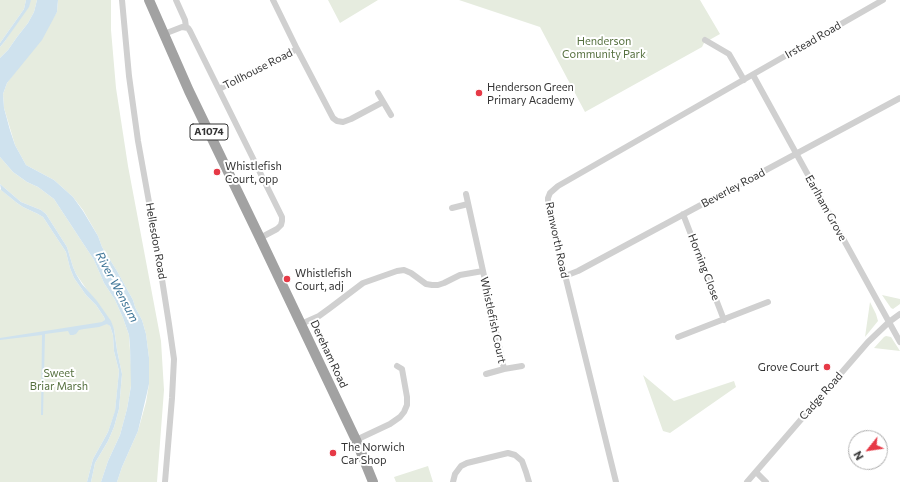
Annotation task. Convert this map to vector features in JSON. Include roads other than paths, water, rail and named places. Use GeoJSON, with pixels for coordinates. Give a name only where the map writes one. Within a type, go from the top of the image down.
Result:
{"type":"FeatureCollection","features":[{"type":"Feature","properties":{"kind":"highway","name":"Dereham Road"},"geometry":{"type":"LineString","coordinates":[[148,0],[189,91],[356,440],[373,482]]}},
{"type":"Feature","properties":{"kind":"highway","name":"Dereham Road"},"geometry":{"type":"LineString","coordinates":[[154,0],[160,24]]}},
{"type":"Feature","properties":{"kind":"street","name":"Hellesdon Road"},"geometry":{"type":"LineString","coordinates":[[122,0],[129,76],[137,133],[156,241],[174,359],[165,482]]}},
{"type":"Feature","properties":{"kind":"street"},"geometry":{"type":"LineString","coordinates":[[176,0],[185,20],[186,27],[190,31],[282,217],[281,225],[277,229],[260,238]]}},
{"type":"Feature","properties":{"kind":"street","name":"Tollhouse Road"},"geometry":{"type":"LineString","coordinates":[[273,0],[297,49],[337,121],[343,122],[351,119],[383,102]]}},
{"type":"Feature","properties":{"kind":"street","name":"Irstead Road"},"geometry":{"type":"LineString","coordinates":[[744,80],[883,0]]}},
{"type":"Feature","properties":{"kind":"street"},"geometry":{"type":"LineString","coordinates":[[164,34],[179,27],[186,27]]}},
{"type":"Feature","properties":{"kind":"street"},"geometry":{"type":"LineString","coordinates":[[705,40],[729,54],[744,80]]}},
{"type":"Feature","properties":{"kind":"street","name":"Tollhouse Road"},"geometry":{"type":"LineString","coordinates":[[219,89],[297,49]]}},
{"type":"Feature","properties":{"kind":"street","name":"Earlham Grove"},"geometry":{"type":"LineString","coordinates":[[753,75],[900,342]]}},
{"type":"Feature","properties":{"kind":"street","name":"Ranworth Road"},"geometry":{"type":"LineString","coordinates":[[616,482],[548,206],[548,198],[550,193],[558,186],[744,80]]}},
{"type":"Feature","properties":{"kind":"street"},"geometry":{"type":"LineString","coordinates":[[378,93],[391,115]]}},
{"type":"Feature","properties":{"kind":"street","name":"Beverley Road"},"geometry":{"type":"LineString","coordinates":[[565,276],[578,271],[900,98]]}},
{"type":"Feature","properties":{"kind":"street","name":"Whistlefish Court"},"geometry":{"type":"LineString","coordinates":[[466,194],[504,369]]}},
{"type":"Feature","properties":{"kind":"street"},"geometry":{"type":"LineString","coordinates":[[452,208],[468,204]]}},
{"type":"Feature","properties":{"kind":"street","name":"Horning Close"},"geometry":{"type":"LineString","coordinates":[[683,214],[724,320]]}},
{"type":"Feature","properties":{"kind":"street","name":"Whistlefish Court"},"geometry":{"type":"LineString","coordinates":[[301,324],[319,316],[363,283],[397,270],[404,270],[411,273],[426,284],[432,285],[444,283],[460,275],[483,271]]}},
{"type":"Feature","properties":{"kind":"street"},"geometry":{"type":"LineString","coordinates":[[678,338],[768,302]]}},
{"type":"Feature","properties":{"kind":"street","name":"Cadge Road"},"geometry":{"type":"LineString","coordinates":[[747,482],[863,348],[880,330],[900,314]]}},
{"type":"Feature","properties":{"kind":"street"},"geometry":{"type":"LineString","coordinates":[[356,440],[390,424],[404,412],[407,405],[407,397],[402,366]]}},
{"type":"Feature","properties":{"kind":"street","name":"Whistlefish Court"},"geometry":{"type":"LineString","coordinates":[[486,374],[522,366]]}},
{"type":"Feature","properties":{"kind":"street"},"geometry":{"type":"LineString","coordinates":[[453,482],[455,474],[461,466],[467,463],[508,453],[516,455],[522,461],[528,482]]}},
{"type":"Feature","properties":{"kind":"street"},"geometry":{"type":"LineString","coordinates":[[756,472],[766,482]]}},
{"type":"Feature","properties":{"kind":"water"},"geometry":{"type":"Polygon","coordinates":[[[26,0],[31,0],[29,7],[0,47],[0,43],[24,9],[26,0]]]}},
{"type":"Feature","properties":{"kind":"water","name":"River Wensum"},"geometry":{"type":"Polygon","coordinates":[[[37,0],[58,0],[57,12],[42,40],[7,83],[3,94],[4,108],[10,130],[15,145],[26,165],[54,180],[73,197],[83,211],[133,300],[142,320],[146,334],[149,358],[149,384],[138,431],[117,482],[101,482],[108,461],[120,435],[131,386],[129,335],[123,318],[115,300],[104,283],[94,260],[54,199],[38,187],[27,182],[13,172],[0,157],[0,58],[8,50],[28,23],[34,12],[37,0]]]}},
{"type":"Feature","properties":{"kind":"water"},"geometry":{"type":"Polygon","coordinates":[[[0,184],[21,202],[41,210],[46,214],[67,247],[76,274],[111,321],[114,329],[122,374],[119,409],[108,441],[95,463],[91,482],[87,482],[93,459],[108,432],[115,411],[119,371],[114,351],[113,335],[110,326],[107,324],[99,327],[79,330],[73,335],[70,335],[68,331],[45,334],[43,415],[41,415],[42,335],[0,340],[0,338],[102,322],[105,320],[96,305],[86,295],[74,278],[66,252],[43,217],[17,203],[1,190],[0,184]]]}},
{"type":"Feature","properties":{"kind":"place","name":"Henderson Green Primary Academy"},"geometry":{"type":"Point","coordinates":[479,93]}},
{"type":"Feature","properties":{"kind":"place","name":"Whistlefish Court, opp"},"geometry":{"type":"Point","coordinates":[217,172]}},
{"type":"Feature","properties":{"kind":"place","name":"Whistlefish Court, adj"},"geometry":{"type":"Point","coordinates":[287,279]}},
{"type":"Feature","properties":{"kind":"place","name":"Grove Court"},"geometry":{"type":"Point","coordinates":[827,367]}},
{"type":"Feature","properties":{"kind":"place","name":"The Norwich Car Shop"},"geometry":{"type":"Point","coordinates":[333,453]}},
{"type":"Feature","properties":{"kind":"park label","name":"Henderson Community Park"},"geometry":{"type":"Point","coordinates":[604,47]}},
{"type":"Feature","properties":{"kind":"park label","name":"Sweet Briar Marsh"},"geometry":{"type":"Point","coordinates":[59,379]}}]}
